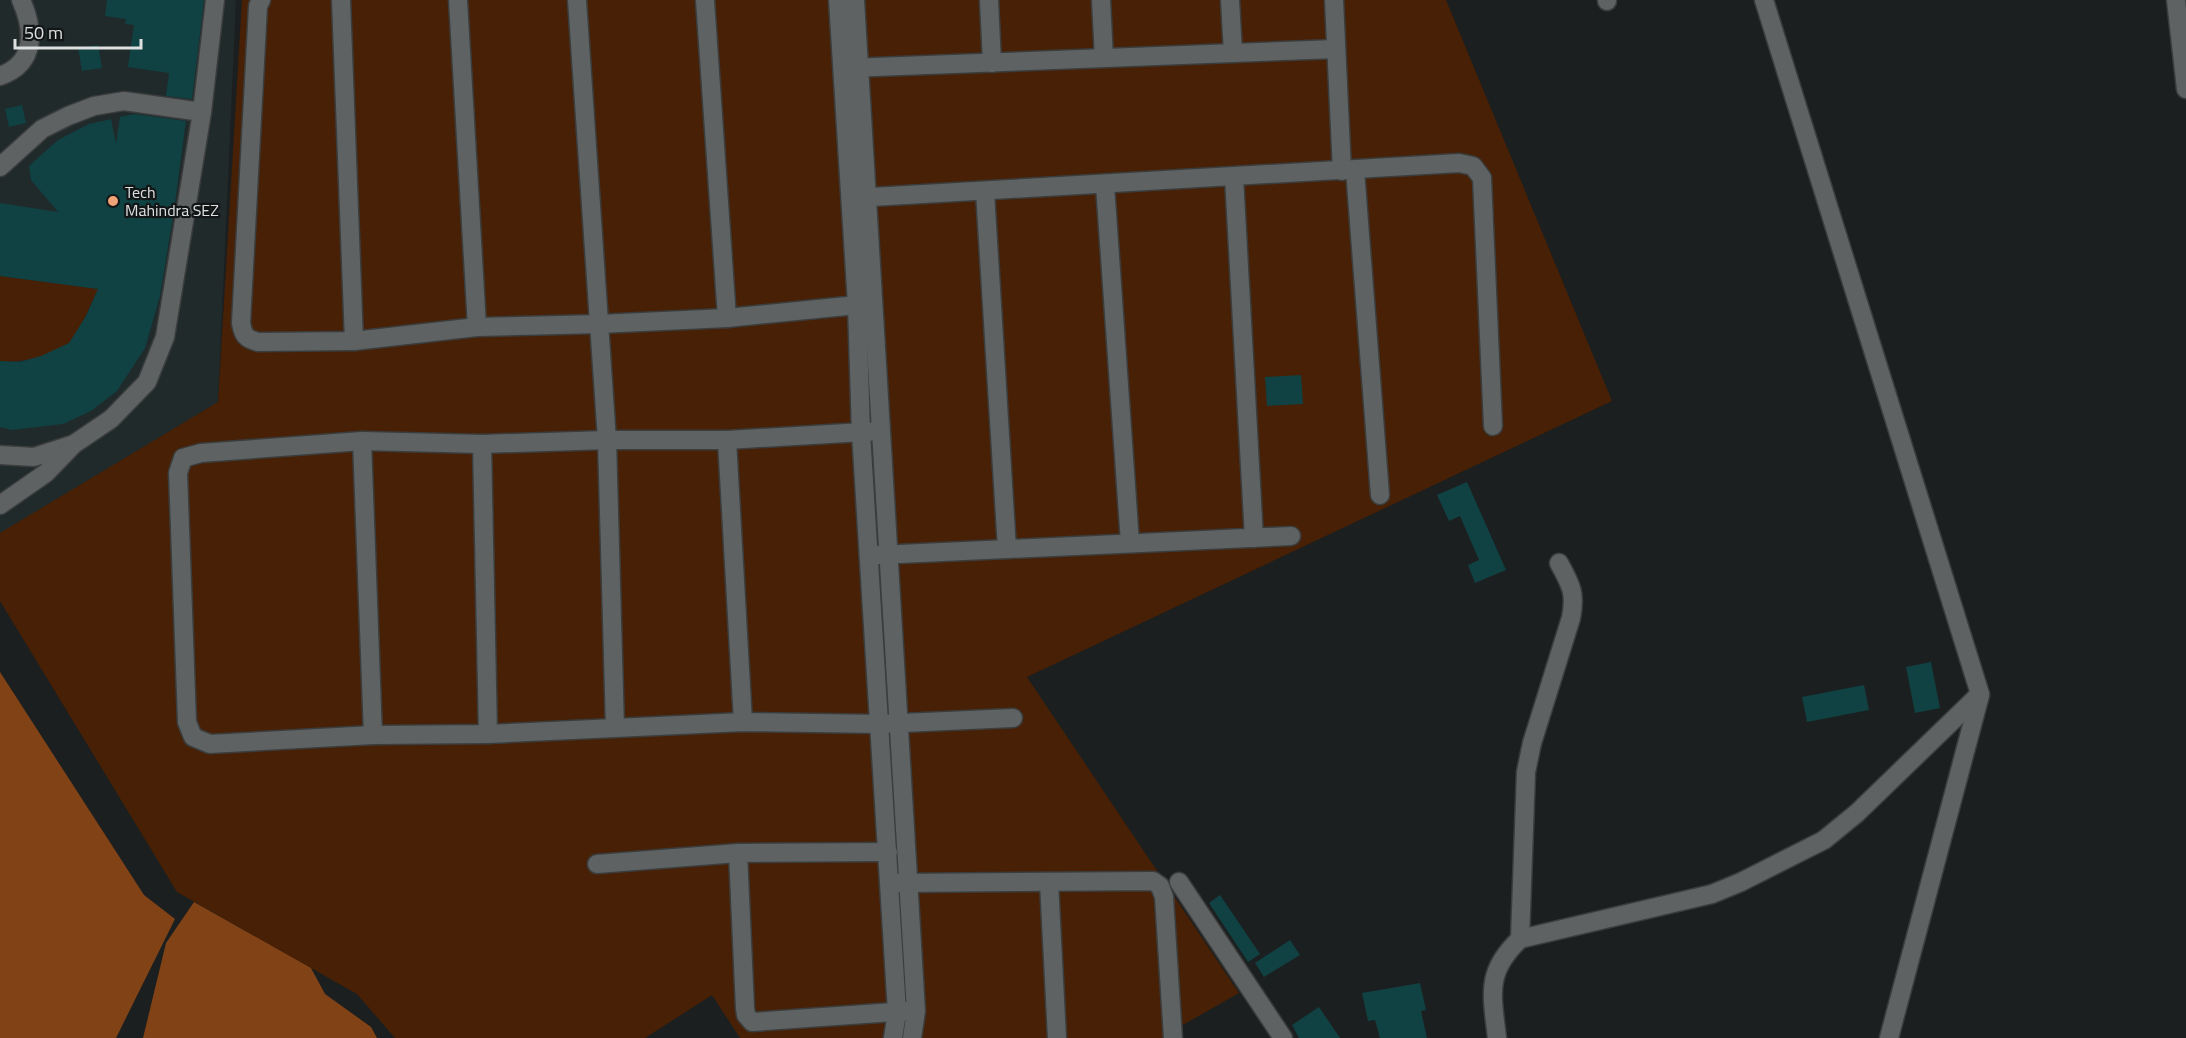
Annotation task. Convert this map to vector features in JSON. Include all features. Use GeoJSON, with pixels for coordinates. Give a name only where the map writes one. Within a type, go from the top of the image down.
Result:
{"type":"FeatureCollection","features":[{"type":"Feature","properties":{"kind":"street"},"geometry":{"type":"LineString","coordinates":[[0,76],[22,61],[30,46],[31,30],[21,0]]}},
{"type":"Feature","properties":{"kind":"street"},"geometry":{"type":"LineString","coordinates":[[0,505],[46,472],[74,444],[111,419],[147,382],[165,337],[202,112],[215,0]]}},
{"type":"Feature","properties":{"kind":"street"},"geometry":{"type":"LineString","coordinates":[[261,0],[258,6],[241,322],[243,333],[248,339],[258,342],[354,341],[477,327],[727,318],[857,305],[874,312]]}},
{"type":"Feature","properties":{"kind":"street"},"geometry":{"type":"LineString","coordinates":[[341,0],[354,341]]}},
{"type":"Feature","properties":{"kind":"street"},"geometry":{"type":"LineString","coordinates":[[458,0],[477,327]]}},
{"type":"Feature","properties":{"kind":"street"},"geometry":{"type":"LineString","coordinates":[[577,0],[607,440],[615,728]]}},
{"type":"Feature","properties":{"kind":"street"},"geometry":{"type":"LineString","coordinates":[[705,0],[727,318]]}},
{"type":"Feature","properties":{"kind":"street"},"geometry":{"type":"LineString","coordinates":[[838,0],[850,68],[858,198],[857,305],[861,433],[879,555]]}},
{"type":"Feature","properties":{"kind":"street"},"geometry":{"type":"LineString","coordinates":[[850,68],[855,0]]}},
{"type":"Feature","properties":{"kind":"street"},"geometry":{"type":"LineString","coordinates":[[989,0],[992,63]]}},
{"type":"Feature","properties":{"kind":"street"},"geometry":{"type":"LineString","coordinates":[[1101,0],[1104,58]]}},
{"type":"Feature","properties":{"kind":"street"},"geometry":{"type":"LineString","coordinates":[[1230,0],[1233,53]]}},
{"type":"Feature","properties":{"kind":"street"},"geometry":{"type":"LineString","coordinates":[[1334,0],[1336,49],[1380,495]]}},
{"type":"Feature","properties":{"kind":"street"},"geometry":{"type":"LineString","coordinates":[[1764,0],[1980,694],[1889,1038]]}},
{"type":"Feature","properties":{"kind":"street"},"geometry":{"type":"LineString","coordinates":[[2176,0],[2186,89]]}},
{"type":"Feature","properties":{"kind":"street"},"geometry":{"type":"LineString","coordinates":[[850,68],[1336,49]]}},
{"type":"Feature","properties":{"kind":"street"},"geometry":{"type":"LineString","coordinates":[[0,167],[42,129],[94,106],[124,101],[202,112]]}},
{"type":"Feature","properties":{"kind":"street"},"geometry":{"type":"LineString","coordinates":[[858,198],[1459,163],[1473,166],[1482,178],[1493,426]]}},
{"type":"Feature","properties":{"kind":"street"},"geometry":{"type":"LineString","coordinates":[[1234,177],[1254,538]]}},
{"type":"Feature","properties":{"kind":"street"},"geometry":{"type":"LineString","coordinates":[[1105,185],[1130,543]]}},
{"type":"Feature","properties":{"kind":"street"},"geometry":{"type":"LineString","coordinates":[[985,192],[1007,549]]}},
{"type":"Feature","properties":{"kind":"street"},"geometry":{"type":"LineString","coordinates":[[858,198],[874,312],[880,431],[879,555],[898,883],[897,1012],[893,1038]]}},
{"type":"Feature","properties":{"kind":"street"},"geometry":{"type":"LineString","coordinates":[[880,431],[727,440],[607,440],[482,444],[362,441],[201,453],[183,458],[178,473],[187,722],[193,737],[210,744],[373,735],[488,734],[743,722],[889,723],[1013,718]]}},
{"type":"Feature","properties":{"kind":"street"},"geometry":{"type":"LineString","coordinates":[[727,440],[743,722]]}},
{"type":"Feature","properties":{"kind":"street"},"geometry":{"type":"LineString","coordinates":[[362,441],[373,735]]}},
{"type":"Feature","properties":{"kind":"street"},"geometry":{"type":"LineString","coordinates":[[0,455],[34,457],[74,444]]}},
{"type":"Feature","properties":{"kind":"street"},"geometry":{"type":"LineString","coordinates":[[482,444],[488,734]]}},
{"type":"Feature","properties":{"kind":"street"},"geometry":{"type":"LineString","coordinates":[[879,555],[1291,536]]}},
{"type":"Feature","properties":{"kind":"street"},"geometry":{"type":"LineString","coordinates":[[1520,939],[1526,772],[1532,743],[1574,602],[1572,587],[1559,563]]}},
{"type":"Feature","properties":{"kind":"street"},"geometry":{"type":"LineString","coordinates":[[1497,1038],[1492,995],[1494,974],[1506,952],[1520,939],[1712,894],[1824,840],[1857,813],[1980,694]]}},
{"type":"Feature","properties":{"kind":"street"},"geometry":{"type":"LineString","coordinates":[[889,723],[888,852],[898,883],[916,1011],[912,1038]]}},
{"type":"Feature","properties":{"kind":"street"},"geometry":{"type":"LineString","coordinates":[[597,864],[738,853],[888,852]]}},
{"type":"Feature","properties":{"kind":"street"},"geometry":{"type":"LineString","coordinates":[[738,853],[745,1008],[752,1022],[916,1011]]}},
{"type":"Feature","properties":{"kind":"street"},"geometry":{"type":"LineString","coordinates":[[898,883],[1143,879],[1153,881],[1160,886],[1164,897],[1173,1038]]}},
{"type":"Feature","properties":{"kind":"street"},"geometry":{"type":"LineString","coordinates":[[1049,882],[1057,1038]]}},
{"type":"Feature","properties":{"kind":"street"},"geometry":{"type":"LineString","coordinates":[[1179,882],[1283,1038]]}},
{"type":"Feature","properties":{"kind":"shaded area","name":"Tech Mahindra SEZ"},"geometry":{"type":"Polygon","coordinates":[[[0,0],[236,0],[218,402],[0,534],[0,0]]]}},
{"type":"Feature","properties":{"kind":"shaded area"},"geometry":{"type":"Polygon","coordinates":[[[242,0],[1446,0],[1612,401],[1027,677],[1239,993],[1174,1030],[1175,1038],[740,1038],[712,995],[645,1038],[395,1038],[357,994],[177,892],[0,601],[0,533],[218,402],[242,0]]]}},
{"type":"Feature","properties":{"kind":"shaded area"},"geometry":{"type":"Polygon","coordinates":[[[0,276],[98,289],[80,326],[68,344],[36,358],[0,362],[0,276]]]}},
{"type":"Feature","properties":{"kind":"shaded area"},"geometry":{"type":"Polygon","coordinates":[[[0,672],[144,895],[175,919],[116,1038],[0,1038],[0,672]]]}},
{"type":"Feature","properties":{"kind":"shaded area"},"geometry":{"type":"Polygon","coordinates":[[[194,902],[311,968],[325,994],[371,1027],[377,1038],[143,1038],[166,943],[194,902]]]}},
{"type":"Feature","properties":{"kind":"building"},"geometry":{"type":"Polygon","coordinates":[[[107,0],[204,0],[192,99],[166,96],[169,73],[128,67],[134,25],[125,24],[126,19],[105,16],[107,0]]]}},
{"type":"Feature","properties":{"kind":"building"},"geometry":{"type":"Polygon","coordinates":[[[98,45],[102,68],[82,71],[78,48],[98,45]]]}},
{"type":"Feature","properties":{"kind":"building"},"geometry":{"type":"Polygon","coordinates":[[[22,105],[26,123],[9,127],[5,109],[22,105]]]}},
{"type":"Feature","properties":{"kind":"building"},"geometry":{"type":"Polygon","coordinates":[[[134,114],[186,121],[160,296],[145,348],[117,391],[91,411],[63,424],[12,430],[0,427],[0,361],[20,362],[41,356],[69,343],[86,316],[98,289],[0,276],[0,203],[58,212],[31,180],[29,166],[58,140],[89,124],[111,119],[116,144],[120,117],[134,114]]]}},
{"type":"Feature","properties":{"kind":"building"},"geometry":{"type":"Polygon","coordinates":[[[1301,375],[1303,404],[1267,406],[1265,377],[1301,375]]]}},
{"type":"Feature","properties":{"kind":"building"},"geometry":{"type":"Polygon","coordinates":[[[1467,482],[1506,570],[1475,583],[1468,565],[1479,560],[1460,516],[1449,521],[1437,495],[1467,482]]]}},
{"type":"Feature","properties":{"kind":"building"},"geometry":{"type":"Polygon","coordinates":[[[1931,662],[1940,708],[1915,713],[1906,667],[1931,662]]]}},
{"type":"Feature","properties":{"kind":"building"},"geometry":{"type":"Polygon","coordinates":[[[1864,685],[1869,710],[1807,722],[1802,697],[1864,685]]]}},
{"type":"Feature","properties":{"kind":"building"},"geometry":{"type":"Polygon","coordinates":[[[1220,895],[1260,954],[1248,962],[1209,903],[1220,895]]]}},
{"type":"Feature","properties":{"kind":"building"},"geometry":{"type":"Polygon","coordinates":[[[1290,940],[1300,955],[1264,977],[1255,963],[1290,940]]]}},
{"type":"Feature","properties":{"kind":"building"},"geometry":{"type":"Polygon","coordinates":[[[1420,983],[1426,1010],[1421,1011],[1427,1038],[1380,1038],[1375,1020],[1368,1021],[1362,993],[1420,983]]]}},
{"type":"Feature","properties":{"kind":"building"},"geometry":{"type":"Polygon","coordinates":[[[1319,1007],[1340,1038],[1299,1038],[1292,1025],[1319,1007]]]}},
{"type":"Feature","properties":{"kind":"place","name":"Tech Mahindra SEZ"},"geometry":{"type":"Point","coordinates":[113,201]}}]}
